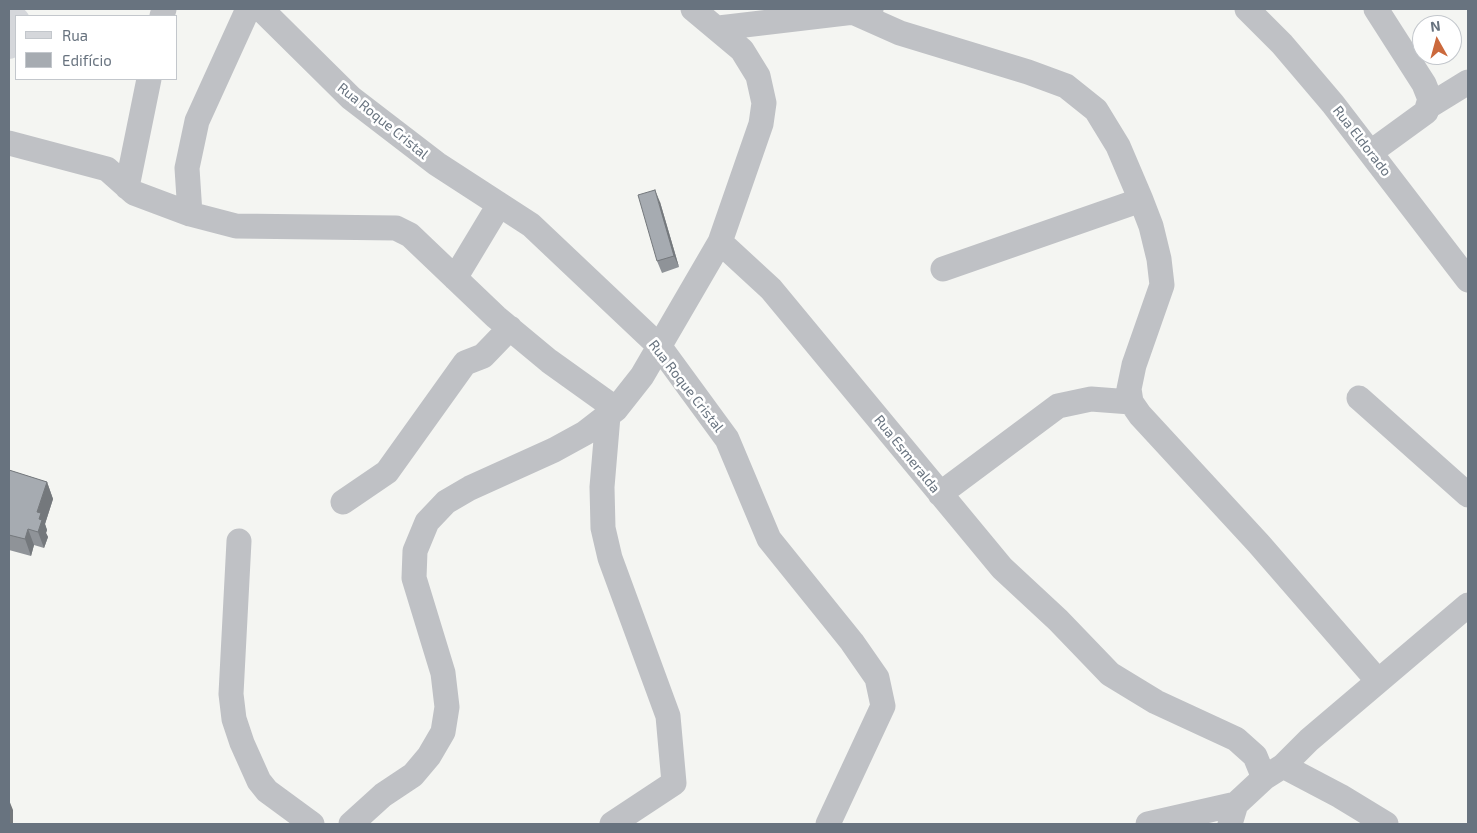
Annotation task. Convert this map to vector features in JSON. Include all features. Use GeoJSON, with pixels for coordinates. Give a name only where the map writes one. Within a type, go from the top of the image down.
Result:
{"type":"FeatureCollection","features":[{"type":"Feature","properties":{"kind":"main road"},"geometry":{"type":"LineString","coordinates":[[9,45],[15,24]]}},
{"type":"Feature","properties":{"kind":"street"},"geometry":{"type":"LineString","coordinates":[[190,214],[187,168],[196,121],[248,9]]}},
{"type":"Feature","properties":{"kind":"street","name":"Rua Roque Cristal"},"geometry":{"type":"LineString","coordinates":[[262,9],[351,98],[437,164],[531,225],[659,346],[728,440],[768,539],[852,642],[877,678],[883,706],[828,824]]}},
{"type":"Feature","properties":{"kind":"street"},"geometry":{"type":"LineString","coordinates":[[351,824],[383,795],[413,775],[429,756],[443,732],[447,707],[443,673],[414,578],[415,551],[427,522],[446,502],[470,488],[554,450],[585,433],[612,412],[642,376],[720,242],[761,124],[764,103],[758,76],[742,50],[719,28],[693,9]]}},
{"type":"Feature","properties":{"kind":"street","name":"Rua Eldorado"},"geometry":{"type":"LineString","coordinates":[[1247,9],[1282,44],[1371,152],[1468,280]]}},
{"type":"Feature","properties":{"kind":"street"},"geometry":{"type":"LineString","coordinates":[[1371,152],[1426,112],[1429,106],[1428,92],[1376,9]]}},
{"type":"Feature","properties":{"kind":"street"},"geometry":{"type":"LineString","coordinates":[[719,28],[862,10],[900,33],[1028,72],[1066,86],[1096,110],[1118,146],[1141,200],[1151,226],[1159,259],[1162,285],[1134,365],[1129,389],[1131,402],[1140,415],[1259,544],[1378,681]]}},
{"type":"Feature","properties":{"kind":"street"},"geometry":{"type":"LineString","coordinates":[[127,187],[149,80]]}},
{"type":"Feature","properties":{"kind":"street"},"geometry":{"type":"LineString","coordinates":[[1429,106],[1468,82]]}},
{"type":"Feature","properties":{"kind":"street"},"geometry":{"type":"LineString","coordinates":[[9,144],[107,169],[134,193],[190,214],[236,226],[396,228],[410,235],[510,328],[612,412]]}},
{"type":"Feature","properties":{"kind":"street"},"geometry":{"type":"LineString","coordinates":[[942,269],[1141,200]]}},
{"type":"Feature","properties":{"kind":"street"},"geometry":{"type":"LineString","coordinates":[[455,278],[499,204]]}},
{"type":"Feature","properties":{"kind":"street","name":"Rua Esmeralda"},"geometry":{"type":"LineString","coordinates":[[720,242],[771,289],[1002,568],[1058,620],[1110,674],[1156,702],[1236,738],[1273,772]]}},
{"type":"Feature","properties":{"kind":"street"},"geometry":{"type":"LineString","coordinates":[[343,502],[387,472],[465,363],[483,356],[510,328]]}},
{"type":"Feature","properties":{"kind":"street"},"geometry":{"type":"LineString","coordinates":[[1358,398],[1468,495]]}},
{"type":"Feature","properties":{"kind":"street"},"geometry":{"type":"LineString","coordinates":[[940,494],[1058,406],[1091,400],[1131,402]]}},
{"type":"Feature","properties":{"kind":"street"},"geometry":{"type":"LineString","coordinates":[[612,412],[602,487],[603,528],[610,558],[668,716],[674,784],[612,824]]}},
{"type":"Feature","properties":{"kind":"street"},"geometry":{"type":"LineString","coordinates":[[239,541],[231,694],[234,719],[242,743],[259,781],[268,791],[312,824]]}},
{"type":"Feature","properties":{"kind":"street"},"geometry":{"type":"LineString","coordinates":[[1148,824],[1233,814],[1273,772],[1468,605]]}},
{"type":"Feature","properties":{"kind":"street"},"geometry":{"type":"LineString","coordinates":[[1273,772],[1340,796],[1386,824]]}},
{"type":"Feature","properties":{"kind":"building"},"geometry":{"type":"Polygon","coordinates":[[[655,190],[674,256],[657,261],[638,195],[655,190]]]}},
{"type":"Feature","properties":{"kind":"building"},"geometry":{"type":"Polygon","coordinates":[[[9,470],[47,482],[37,512],[41,513],[39,519],[42,520],[38,532],[28,529],[25,539],[9,535],[9,470]]]}}]}
